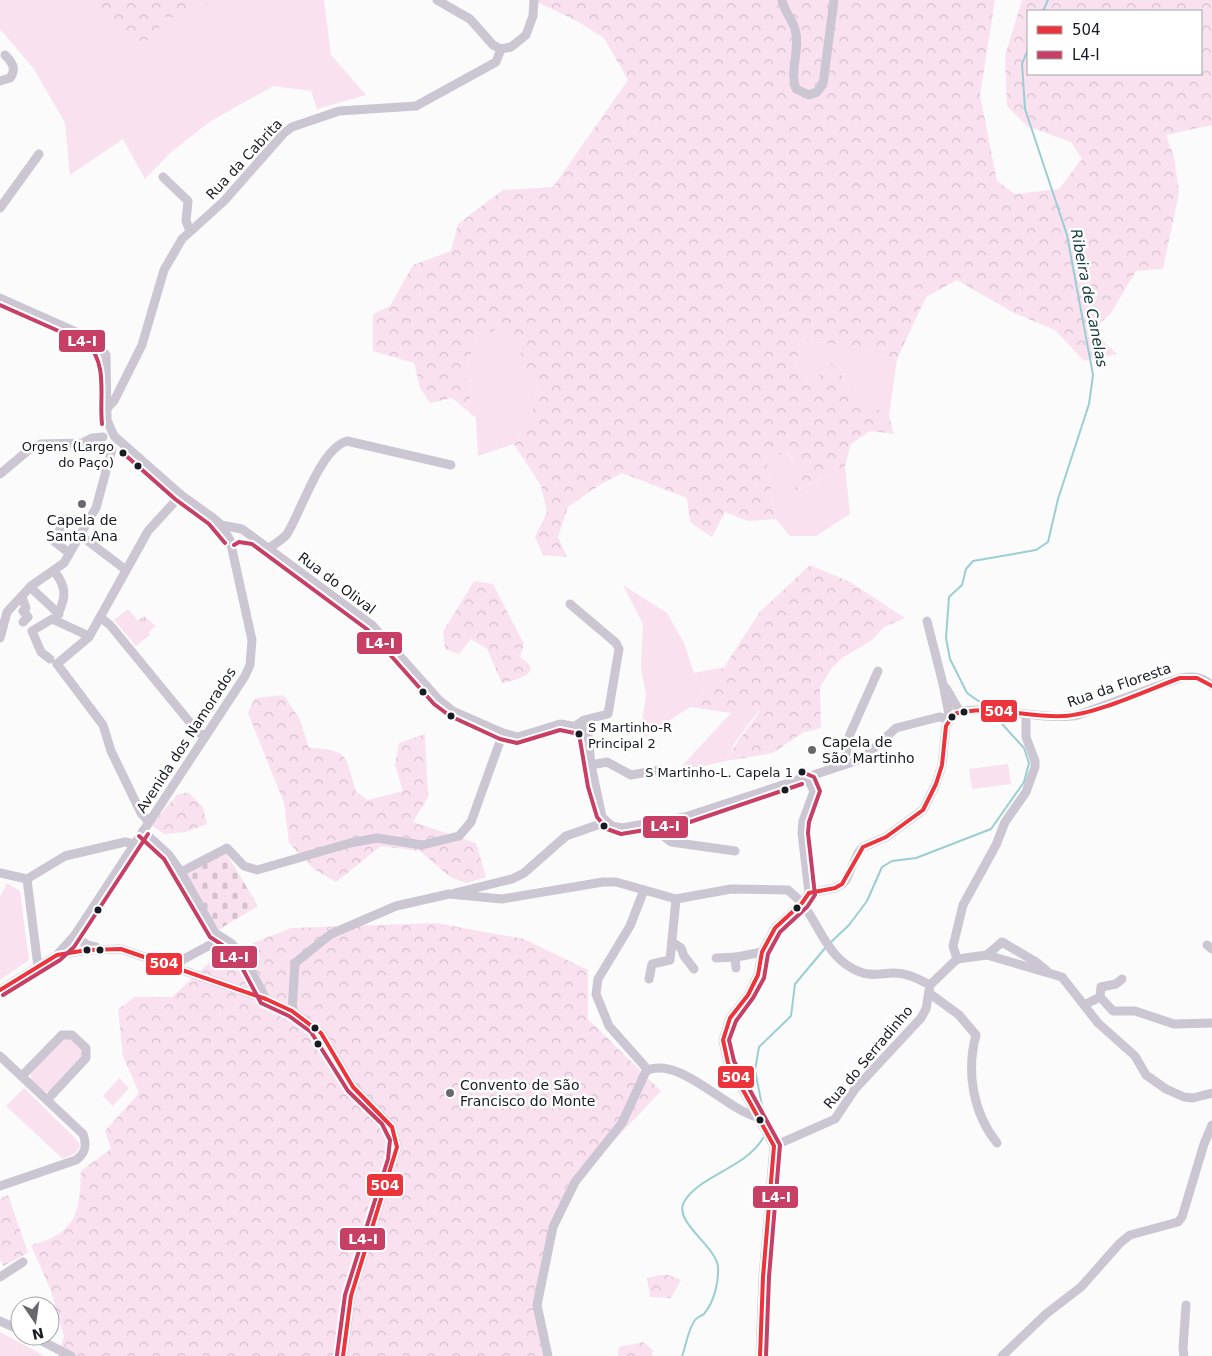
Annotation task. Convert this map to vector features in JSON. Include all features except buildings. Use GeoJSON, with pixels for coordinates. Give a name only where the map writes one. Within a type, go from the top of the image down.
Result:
{"type":"FeatureCollection","features":[{"type":"Feature","properties":{"kind":"street"},"geometry":{"type":"LineString","coordinates":[[437,0],[470,19],[493,45],[502,49],[511,47],[526,35],[533,16],[534,0]]}},
{"type":"Feature","properties":{"kind":"street"},"geometry":{"type":"LineString","coordinates":[[782,0],[796,34],[793,80],[796,89],[809,95],[817,92],[823,84],[834,0]]}},
{"type":"Feature","properties":{"kind":"street","name":"Rua da Cabrita"},"geometry":{"type":"LineString","coordinates":[[106,409],[114,401],[142,345],[164,270],[182,239],[209,217],[292,127],[339,111],[416,106],[490,66],[496,62],[502,49]]}},
{"type":"Feature","properties":{"kind":"street"},"geometry":{"type":"LineString","coordinates":[[0,82],[10,78],[13,70],[11,61],[5,55]]}},
{"type":"Feature","properties":{"kind":"street"},"geometry":{"type":"LineString","coordinates":[[0,208],[39,154]]}},
{"type":"Feature","properties":{"kind":"street"},"geometry":{"type":"LineString","coordinates":[[163,177],[188,201],[186,221],[190,231]]}},
{"type":"Feature","properties":{"kind":"street","name":"Avenida dos Namorados"},"geometry":{"type":"LineString","coordinates":[[0,298],[92,339],[102,347],[107,363],[106,409],[108,423],[114,436],[181,495],[221,525],[230,540],[252,640],[250,665],[236,691],[75,935],[57,955],[0,990]]}},
{"type":"Feature","properties":{"kind":"street"},"geometry":{"type":"LineString","coordinates":[[108,423],[104,427],[103,437],[112,449]]}},
{"type":"Feature","properties":{"kind":"street"},"geometry":{"type":"LineString","coordinates":[[0,474],[31,448],[41,444],[82,444],[92,438],[103,437]]}},
{"type":"Feature","properties":{"kind":"street"},"geometry":{"type":"LineString","coordinates":[[269,548],[286,535],[328,455],[340,443],[347,441],[451,464]]}},
{"type":"Feature","properties":{"kind":"street"},"geometry":{"type":"LineString","coordinates":[[112,449],[127,448]]}},
{"type":"Feature","properties":{"kind":"street"},"geometry":{"type":"LineString","coordinates":[[0,638],[3,610],[22,597],[30,587],[64,563],[96,508],[112,449]]}},
{"type":"Feature","properties":{"kind":"street"},"geometry":{"type":"LineString","coordinates":[[54,662],[89,636],[148,531],[181,495]]}},
{"type":"Feature","properties":{"kind":"street"},"geometry":{"type":"LineString","coordinates":[[69,553],[55,542],[64,519],[88,521]]}},
{"type":"Feature","properties":{"kind":"street","name":"Rua do Olival"},"geometry":{"type":"LineString","coordinates":[[221,525],[242,529],[372,625],[413,672],[452,710],[503,733],[518,737],[560,724],[577,725],[584,720],[608,714],[619,654],[616,644],[570,604]]}},
{"type":"Feature","properties":{"kind":"street"},"geometry":{"type":"LineString","coordinates":[[80,535],[126,570]]}},
{"type":"Feature","properties":{"kind":"street"},"geometry":{"type":"LineString","coordinates":[[230,540],[237,535],[255,538]]}},
{"type":"Feature","properties":{"kind":"street"},"geometry":{"type":"LineString","coordinates":[[54,571],[63,584],[63,608],[57,617],[32,631],[37,646],[54,662],[103,725],[111,751],[141,813],[149,822]]}},
{"type":"Feature","properties":{"kind":"street"},"geometry":{"type":"LineString","coordinates":[[30,587],[57,617],[89,636]]}},
{"type":"Feature","properties":{"kind":"street"},"geometry":{"type":"LineString","coordinates":[[22,597],[26,608],[23,611],[25,619],[34,622],[38,627]]}},
{"type":"Feature","properties":{"kind":"street"},"geometry":{"type":"LineString","coordinates":[[100,617],[110,625],[196,731],[205,737]]}},
{"type":"Feature","properties":{"kind":"street"},"geometry":{"type":"LineString","coordinates":[[927,621],[950,719]]}},
{"type":"Feature","properties":{"kind":"street"},"geometry":{"type":"LineString","coordinates":[[844,764],[850,734],[878,671]]}},
{"type":"Feature","properties":{"kind":"street","name":"Rua da Floresta"},"geometry":{"type":"LineString","coordinates":[[960,712],[997,712],[1063,718],[1078,715],[1180,678],[1193,676],[1204,679],[1212,686]]}},
{"type":"Feature","properties":{"kind":"street"},"geometry":{"type":"LineString","coordinates":[[809,893],[835,888],[842,884],[846,880],[863,847],[886,837],[923,810],[936,784],[942,765],[946,726],[950,719],[960,712],[943,684]]}},
{"type":"Feature","properties":{"kind":"street"},"geometry":{"type":"LineString","coordinates":[[1026,715],[1026,737],[1036,761],[1026,792],[1005,822],[996,845],[962,905],[953,946],[957,959],[987,955],[1034,971],[1048,972]]}},
{"type":"Feature","properties":{"kind":"street"},"geometry":{"type":"LineString","coordinates":[[577,725],[584,728],[588,735],[591,765],[602,817],[606,822],[622,828],[694,814],[862,758],[896,728],[939,717],[950,719]]}},
{"type":"Feature","properties":{"kind":"street"},"geometry":{"type":"LineString","coordinates":[[181,872],[227,848],[244,866],[257,870],[350,843],[377,838],[422,845],[459,836],[471,822],[503,733]]}},
{"type":"Feature","properties":{"kind":"street"},"geometry":{"type":"LineString","coordinates":[[591,765],[607,762],[631,775],[659,770]]}},
{"type":"Feature","properties":{"kind":"street"},"geometry":{"type":"LineString","coordinates":[[760,1356],[763,1278],[774,1146],[728,1063],[723,1040],[730,1018],[748,995],[758,975],[762,952],[775,928],[802,903],[809,893],[802,833],[803,821],[814,791],[809,781],[800,778]]}},
{"type":"Feature","properties":{"kind":"street"},"geometry":{"type":"LineString","coordinates":[[292,1011],[296,963],[331,934],[396,906],[512,878],[524,873],[566,836],[606,822]]}},
{"type":"Feature","properties":{"kind":"street"},"geometry":{"type":"LineString","coordinates":[[652,823],[656,830],[671,842],[735,851]]}},
{"type":"Feature","properties":{"kind":"street"},"geometry":{"type":"LineString","coordinates":[[142,831],[169,855],[181,872],[215,933],[231,943],[244,958],[266,999]]}},
{"type":"Feature","properties":{"kind":"street"},"geometry":{"type":"LineString","coordinates":[[0,873],[27,880],[65,856],[125,842],[135,844]]}},
{"type":"Feature","properties":{"kind":"street"},"geometry":{"type":"LineString","coordinates":[[27,880],[38,967]]}},
{"type":"Feature","properties":{"kind":"street"},"geometry":{"type":"LineString","coordinates":[[450,894],[502,899],[541,891],[610,882],[676,899],[731,889],[778,888],[788,890],[802,903],[828,946],[841,962],[870,975],[893,973],[910,975],[930,989],[959,1015],[976,1035],[971,1071],[973,1090],[984,1122],[997,1143]]}},
{"type":"Feature","properties":{"kind":"street"},"geometry":{"type":"LineString","coordinates":[[644,890],[630,926],[598,979],[595,989],[609,1026],[648,1070]]}},
{"type":"Feature","properties":{"kind":"street"},"geometry":{"type":"LineString","coordinates":[[649,979],[652,964],[670,960],[676,899]]}},
{"type":"Feature","properties":{"kind":"street"},"geometry":{"type":"LineString","coordinates":[[75,935],[87,944],[104,949]]}},
{"type":"Feature","properties":{"kind":"street"},"geometry":{"type":"LineString","coordinates":[[177,968],[182,960],[223,938]]}},
{"type":"Feature","properties":{"kind":"street"},"geometry":{"type":"LineString","coordinates":[[672,942],[682,948],[684,956],[694,969]]}},
{"type":"Feature","properties":{"kind":"street"},"geometry":{"type":"LineString","coordinates":[[987,955],[1002,942],[1036,962],[1048,972],[1068,982],[1076,996],[1086,1004],[1098,1023],[1135,1056],[1146,1075],[1166,1089],[1184,1097],[1193,1098],[1212,1092]]}},
{"type":"Feature","properties":{"kind":"street"},"geometry":{"type":"LineString","coordinates":[[68,943],[87,950]]}},
{"type":"Feature","properties":{"kind":"street"},"geometry":{"type":"LineString","coordinates":[[57,955],[87,950],[121,949],[266,999],[292,1011],[321,1033],[353,1087],[387,1120],[396,1138],[397,1147],[351,1296],[343,1356]]}},
{"type":"Feature","properties":{"kind":"street"},"geometry":{"type":"LineString","coordinates":[[716,958],[762,952]]}},
{"type":"Feature","properties":{"kind":"street"},"geometry":{"type":"LineString","coordinates":[[735,957],[736,968]]}},
{"type":"Feature","properties":{"kind":"street","name":"Rua do Serradinho"},"geometry":{"type":"LineString","coordinates":[[774,1146],[835,1119],[855,1089],[921,1018],[930,989],[957,959]]}},
{"type":"Feature","properties":{"kind":"street"},"geometry":{"type":"LineString","coordinates":[[1122,979],[1116,984],[1101,987],[1100,997],[1107,1007],[1120,1012],[1135,1010],[1174,1024],[1212,1023]]}},
{"type":"Feature","properties":{"kind":"street"},"geometry":{"type":"LineString","coordinates":[[1086,1004],[1100,997]]}},
{"type":"Feature","properties":{"kind":"street"},"geometry":{"type":"LineString","coordinates":[[22,1076],[62,1035],[72,1035],[86,1048],[86,1058],[47,1100]]}},
{"type":"Feature","properties":{"kind":"street"},"geometry":{"type":"LineString","coordinates":[[0,1056],[83,1134],[86,1146],[82,1156],[76,1160],[0,1186]]}},
{"type":"Feature","properties":{"kind":"street"},"geometry":{"type":"LineString","coordinates":[[548,1356],[537,1305],[553,1226],[574,1182],[622,1123],[648,1070],[660,1067],[696,1080],[745,1114],[757,1117]]}},
{"type":"Feature","properties":{"kind":"street"},"geometry":{"type":"LineString","coordinates":[[1002,1356],[1046,1314],[1081,1287],[1120,1243],[1130,1235],[1178,1222],[1182,1217],[1204,1144],[1212,1125]]}},
{"type":"Feature","properties":{"kind":"street"},"geometry":{"type":"LineString","coordinates":[[0,1277],[23,1262]]}},
{"type":"Feature","properties":{"kind":"street"},"geometry":{"type":"LineString","coordinates":[[1184,1356],[1186,1305]]}},
{"type":"Feature","properties":{"kind":"street"},"geometry":{"type":"LineString","coordinates":[[52,1346],[71,1356]]}},
{"type":"Feature","properties":{"kind":"green space"},"geometry":{"type":"Polygon","coordinates":[[[0,0],[324,0],[331,55],[366,95],[317,109],[311,91],[273,86],[211,121],[171,152],[145,179],[123,139],[70,175],[65,123],[34,69],[0,29],[0,0]]]}},
{"type":"Feature","properties":{"kind":"green space"},"geometry":{"type":"Polygon","coordinates":[[[86,0],[220,0],[203,4],[187,18],[164,17],[157,33],[143,43],[89,5],[86,0]]]}},
{"type":"Feature","properties":{"kind":"green space"},"geometry":{"type":"Polygon","coordinates":[[[533,0],[995,0],[980,95],[997,181],[1015,194],[1059,189],[1082,159],[1071,142],[1027,126],[1007,106],[1005,56],[1022,0],[1212,0],[1212,125],[1166,135],[1174,157],[1179,193],[1163,269],[1136,271],[1111,313],[1092,331],[1117,354],[1084,361],[1055,330],[1014,313],[957,280],[926,297],[897,359],[851,346],[800,340],[796,368],[810,385],[832,363],[858,397],[889,416],[894,434],[870,431],[851,444],[845,466],[794,492],[799,469],[787,452],[766,458],[776,519],[748,521],[725,512],[712,537],[690,522],[687,498],[622,473],[598,486],[568,507],[558,537],[567,557],[543,555],[535,537],[547,512],[541,486],[514,444],[532,414],[538,383],[520,361],[521,348],[497,329],[477,339],[462,377],[472,381],[468,411],[452,398],[430,403],[420,388],[414,363],[373,351],[373,314],[390,306],[413,265],[451,251],[458,224],[503,190],[553,187],[628,80],[604,38],[577,21],[533,0]]]}},
{"type":"Feature","properties":{"kind":"green space"},"geometry":{"type":"Polygon","coordinates":[[[497,329],[521,348],[520,361],[538,383],[532,414],[514,444],[478,456],[476,418],[468,411],[472,381],[462,377],[477,339],[497,329]]]}},
{"type":"Feature","properties":{"kind":"green space"},"geometry":{"type":"Polygon","coordinates":[[[800,340],[851,346],[897,359],[889,416],[858,397],[832,363],[810,385],[796,368],[800,340]]]}},
{"type":"Feature","properties":{"kind":"green space"},"geometry":{"type":"Polygon","coordinates":[[[786,452],[799,469],[795,492],[845,466],[850,514],[816,536],[790,536],[776,519],[766,458],[786,452]]]}},
{"type":"Feature","properties":{"kind":"green space"},"geometry":{"type":"Polygon","coordinates":[[[810,565],[850,582],[905,618],[884,627],[871,641],[842,658],[831,669],[820,688],[821,728],[802,733],[773,753],[726,761],[760,710],[731,713],[690,707],[724,667],[760,612],[810,565]]]}},
{"type":"Feature","properties":{"kind":"green space"},"geometry":{"type":"Polygon","coordinates":[[[474,581],[493,584],[524,644],[520,657],[529,664],[531,670],[527,675],[502,683],[487,649],[471,639],[459,654],[445,649],[443,632],[474,581]]]}},
{"type":"Feature","properties":{"kind":"green space"},"geometry":{"type":"Polygon","coordinates":[[[623,585],[667,613],[684,643],[694,673],[724,667],[690,707],[645,737],[641,727],[646,695],[641,667],[643,624],[623,585]]]}},
{"type":"Feature","properties":{"kind":"green space"},"geometry":{"type":"Polygon","coordinates":[[[128,609],[150,635],[136,646],[114,620],[128,609]]]}},
{"type":"Feature","properties":{"kind":"green space"},"geometry":{"type":"Polygon","coordinates":[[[144,616],[156,626],[148,633],[138,621],[144,616]]]}},
{"type":"Feature","properties":{"kind":"green space"},"geometry":{"type":"Polygon","coordinates":[[[284,695],[300,720],[309,748],[332,751],[344,757],[356,792],[368,800],[403,791],[395,765],[399,743],[425,734],[428,797],[413,822],[476,843],[486,877],[466,883],[450,877],[420,851],[381,846],[336,882],[314,869],[289,843],[284,803],[248,713],[255,698],[284,695]]]}},
{"type":"Feature","properties":{"kind":"green space"},"geometry":{"type":"Polygon","coordinates":[[[760,709],[734,744],[726,761],[699,767],[681,767],[731,713],[760,709]]]}},
{"type":"Feature","properties":{"kind":"green space"},"geometry":{"type":"Polygon","coordinates":[[[1008,764],[1011,784],[972,789],[969,769],[1008,764]]]}},
{"type":"Feature","properties":{"kind":"green space"},"geometry":{"type":"Polygon","coordinates":[[[188,792],[203,807],[207,824],[186,832],[164,834],[151,825],[177,795],[188,792]]]}},
{"type":"Feature","properties":{"kind":"green space"},"geometry":{"type":"Polygon","coordinates":[[[225,851],[258,906],[218,930],[185,876],[225,851]]]}},
{"type":"Feature","properties":{"kind":"green space"},"geometry":{"type":"Polygon","coordinates":[[[7,883],[20,891],[29,960],[0,980],[0,897],[7,883]]]}},
{"type":"Feature","properties":{"kind":"green space"},"geometry":{"type":"Polygon","coordinates":[[[436,923],[524,939],[588,970],[588,1019],[661,1091],[575,1182],[545,1259],[537,1305],[545,1356],[58,1356],[64,1336],[60,1322],[60,1296],[52,1296],[31,1245],[58,1235],[72,1220],[77,1210],[81,1171],[111,1149],[105,1131],[139,1093],[123,1056],[118,1009],[135,997],[172,997],[213,959],[291,928],[436,923]]]}},
{"type":"Feature","properties":{"kind":"green space"},"geometry":{"type":"Polygon","coordinates":[[[67,1036],[83,1049],[84,1056],[49,1092],[43,1092],[31,1080],[31,1074],[67,1036]]]}},
{"type":"Feature","properties":{"kind":"green space"},"geometry":{"type":"Polygon","coordinates":[[[119,1078],[129,1088],[113,1106],[103,1096],[119,1078]]]}},
{"type":"Feature","properties":{"kind":"green space"},"geometry":{"type":"Polygon","coordinates":[[[24,1088],[76,1139],[80,1146],[76,1153],[63,1159],[6,1106],[24,1088]]]}},
{"type":"Feature","properties":{"kind":"green space"},"geometry":{"type":"Polygon","coordinates":[[[8,1195],[28,1253],[3,1266],[0,1259],[0,1199],[8,1195]]]}},
{"type":"Feature","properties":{"kind":"green space"},"geometry":{"type":"Polygon","coordinates":[[[668,1275],[681,1280],[671,1298],[650,1297],[647,1278],[668,1275]]]}},
{"type":"Feature","properties":{"kind":"green space"},"geometry":{"type":"Polygon","coordinates":[[[0,1332],[10,1337],[10,1346],[26,1346],[45,1356],[0,1356],[0,1332]]]}},
{"type":"Feature","properties":{"kind":"green space"},"geometry":{"type":"Polygon","coordinates":[[[643,1342],[653,1350],[652,1356],[618,1356],[619,1347],[643,1342]]]}},
{"type":"Feature","properties":{"kind":"waterway","name":"Ribeira de Canelas"},"geometry":{"type":"LineString","coordinates":[[1043,10],[1048,0]]}},
{"type":"Feature","properties":{"kind":"waterway","name":"Ribeira de Canelas"},"geometry":{"type":"LineString","coordinates":[[987,707],[967,693],[950,659],[946,638],[949,597],[962,585],[966,569],[973,561],[1036,550],[1048,542],[1058,499],[1089,404],[1093,375],[1067,235],[1025,109],[1022,64],[1027,52]]}},
{"type":"Feature","properties":{"kind":"waterway"},"geometry":{"type":"LineString","coordinates":[[829,944],[849,925],[867,901],[882,867],[892,861],[916,858],[991,829],[1024,782],[1029,763],[1024,748],[993,714]]}},
{"type":"Feature","properties":{"kind":"waterway"},"geometry":{"type":"LineString","coordinates":[[765,1121],[755,1070],[759,1047],[791,1016],[795,984],[826,947]]}},
{"type":"Feature","properties":{"kind":"waterway"},"geometry":{"type":"LineString","coordinates":[[682,1356],[693,1324],[711,1304],[717,1285],[718,1273],[716,1259],[684,1218],[682,1210],[684,1202],[700,1185],[745,1157],[763,1138]]}},
{"type":"Feature","properties":{"kind":"transit line","name":"L4-I"},"geometry":{"type":"LineString","coordinates":[[0,305],[88,344],[98,362],[100,372],[102,424]]}},
{"type":"Feature","properties":{"kind":"transit line","name":"L4-I"},"geometry":{"type":"LineString","coordinates":[[123,453],[175,499],[209,524],[225,543]]}},
{"type":"Feature","properties":{"kind":"transit line","name":"L4-I"},"geometry":{"type":"LineString","coordinates":[[234,545],[239,542],[252,544],[368,630],[434,704],[450,716],[500,739],[517,743],[560,730],[579,734],[588,787],[597,817],[607,829],[621,834],[687,823],[802,784]]}},
{"type":"Feature","properties":{"kind":"transit line","name":"504"},"geometry":{"type":"LineString","coordinates":[[809,893],[835,888],[842,884],[863,847],[886,837],[923,810],[936,784],[942,765],[946,726],[954,714],[981,710],[1050,716],[1076,715],[1122,701],[1180,678],[1197,678],[1212,686]]}},
{"type":"Feature","properties":{"kind":"transit line","name":"L4-I"},"geometry":{"type":"LineString","coordinates":[[766,1356],[769,1277],[780,1145],[734,1061],[729,1040],[736,1021],[753,998],[764,978],[768,954],[780,932],[807,907],[815,895],[808,833],[809,822],[820,791],[814,777],[802,772]]}},
{"type":"Feature","properties":{"kind":"transit line","name":"L4-I"},"geometry":{"type":"LineString","coordinates":[[3,995],[60,960],[74,947],[148,834]]}},
{"type":"Feature","properties":{"kind":"transit line","name":"L4-I"},"geometry":{"type":"LineString","coordinates":[[139,836],[164,859],[210,937],[227,948],[239,962],[261,1003],[289,1016],[311,1032],[348,1091],[382,1124],[390,1140],[388,1159],[345,1295],[337,1355]]}},
{"type":"Feature","properties":{"kind":"transit line","name":"504"},"geometry":{"type":"LineString","coordinates":[[760,1356],[763,1277],[774,1146],[728,1063],[723,1040],[730,1018],[748,995],[758,975],[762,952],[775,928],[802,903],[809,893]]}},
{"type":"Feature","properties":{"kind":"transit line","name":"504"},"geometry":{"type":"LineString","coordinates":[[0,990],[57,955],[87,950],[121,949],[266,999],[292,1011],[321,1033],[353,1087],[392,1127],[397,1147],[351,1296],[343,1356]]}},
{"type":"Feature","properties":{"kind":"place","name":"Orgens (Largo do Paço)"},"geometry":{"type":"Point","coordinates":[123,453]}},
{"type":"Feature","properties":{"kind":"place","name":"Capela de Santa Ana"},"geometry":{"type":"Point","coordinates":[82,504]}},
{"type":"Feature","properties":{"kind":"place","name":"S Martinho-R Principal 2"},"geometry":{"type":"Point","coordinates":[579,734]}},
{"type":"Feature","properties":{"kind":"place","name":"Capela de São Martinho"},"geometry":{"type":"Point","coordinates":[812,750]}},
{"type":"Feature","properties":{"kind":"place","name":"S Martinho-L. Capela 1"},"geometry":{"type":"Point","coordinates":[802,772]}},
{"type":"Feature","properties":{"kind":"place","name":"Convento de São Francisco do Monte"},"geometry":{"type":"Point","coordinates":[450,1093]}}]}
